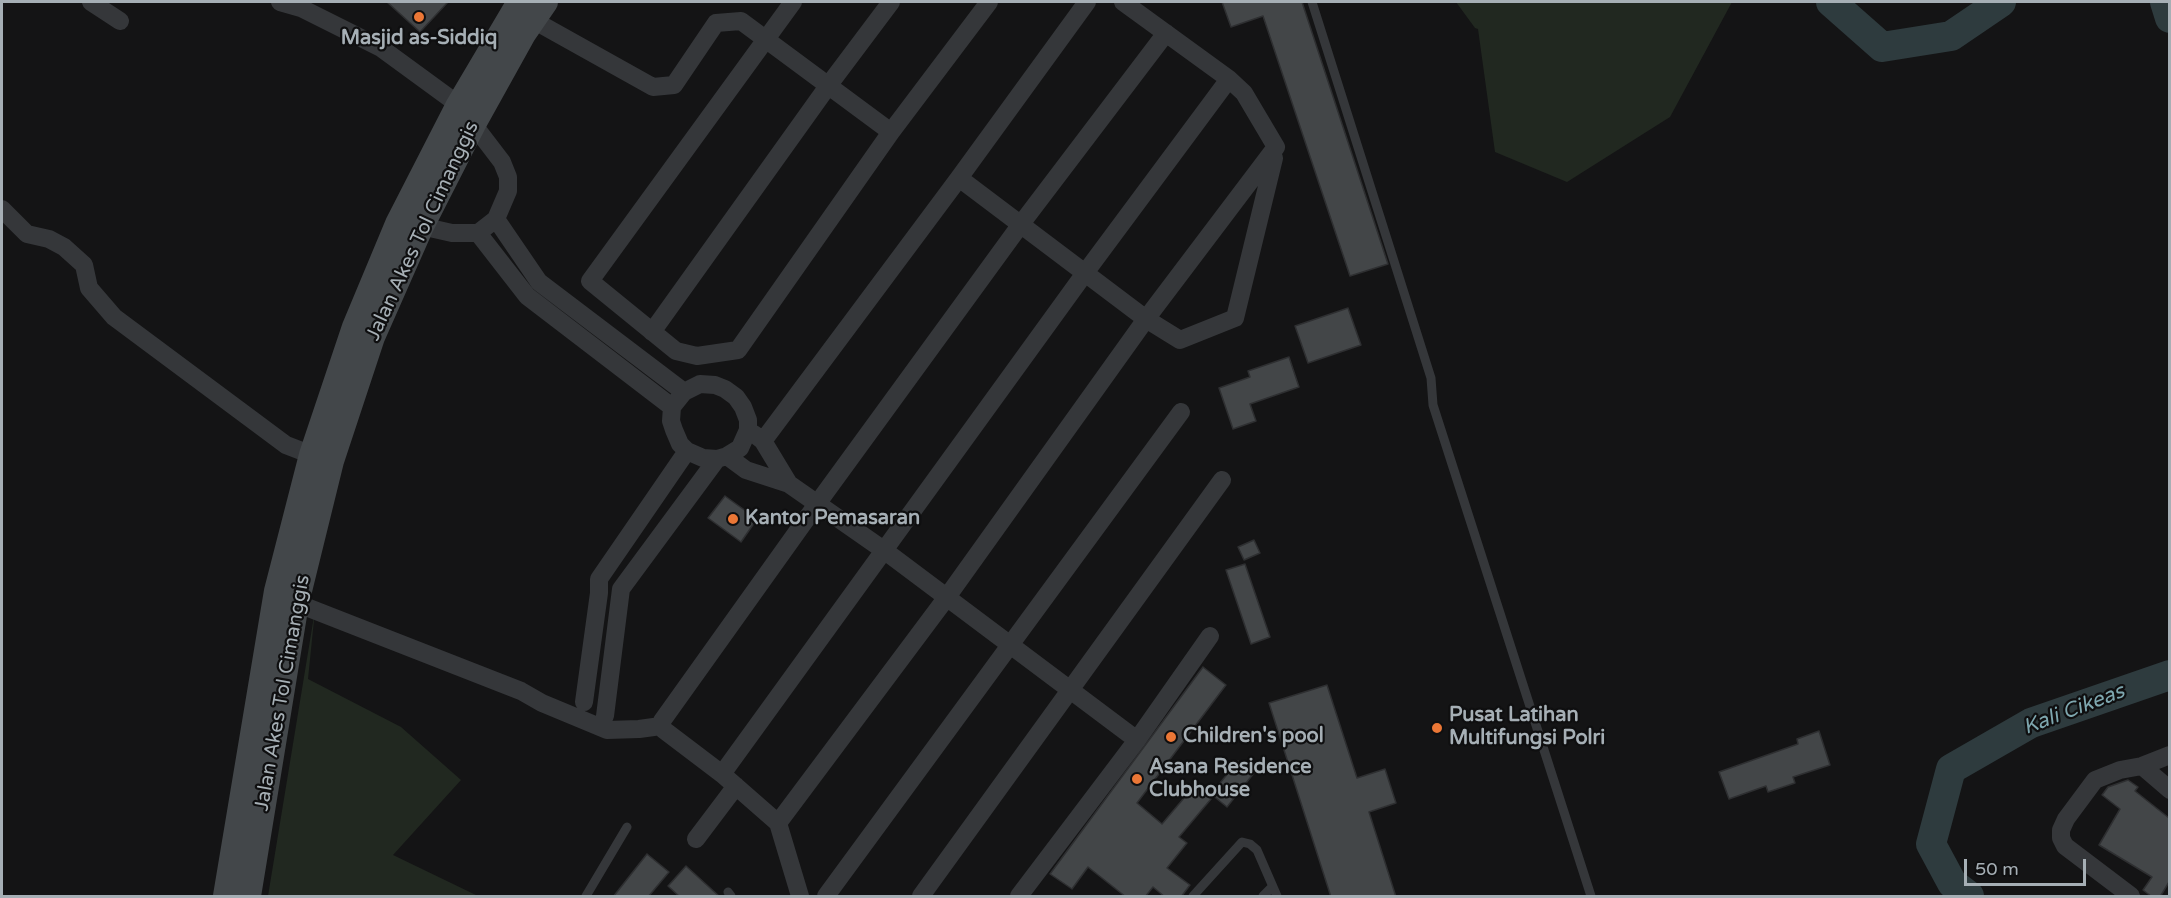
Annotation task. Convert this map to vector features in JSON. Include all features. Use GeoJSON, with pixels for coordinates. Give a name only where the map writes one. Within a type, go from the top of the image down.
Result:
{"type":"FeatureCollection","features":[{"type":"Feature","properties":{"kind":"main road"},"geometry":{"type":"LineString","coordinates":[[226,897],[277,591],[322,458],[355,327],[398,224],[526,16]]}},
{"type":"Feature","properties":{"kind":"main road","name":"Jalan Akes Tol Cimanggis"},"geometry":{"type":"LineString","coordinates":[[248,897],[322,458],[466,114]]}},
{"type":"Feature","properties":{"kind":"street"},"geometry":{"type":"LineString","coordinates":[[91,2],[120,21]]}},
{"type":"Feature","properties":{"kind":"street"},"geometry":{"type":"LineString","coordinates":[[280,2],[301,8],[381,48],[466,114],[502,162],[508,177],[508,191],[496,219],[477,233],[452,233],[421,226]]}},
{"type":"Feature","properties":{"kind":"street"},"geometry":{"type":"LineString","coordinates":[[793,2],[764,39],[591,282],[676,351],[697,356],[738,350],[891,132],[989,2]]}},
{"type":"Feature","properties":{"kind":"street"},"geometry":{"type":"LineString","coordinates":[[652,332],[891,2]]}},
{"type":"Feature","properties":{"kind":"street"},"geometry":{"type":"LineString","coordinates":[[763,441],[1087,2]]}},
{"type":"Feature","properties":{"kind":"street"},"geometry":{"type":"LineString","coordinates":[[959,178],[1146,319],[1180,340],[1235,318],[1276,147],[1244,93],[1229,79],[1123,2]]}},
{"type":"Feature","properties":{"kind":"street"},"geometry":{"type":"LineString","coordinates":[[526,16],[653,87],[674,85],[716,23],[741,21],[891,132]]}},
{"type":"Feature","properties":{"kind":"street"},"geometry":{"type":"LineString","coordinates":[[800,897],[778,823],[722,774],[663,730],[662,721],[1021,224],[1166,33]]}},
{"type":"Feature","properties":{"kind":"street"},"geometry":{"type":"LineString","coordinates":[[722,774],[1084,273],[1229,79]]}},
{"type":"Feature","properties":{"kind":"street"},"geometry":{"type":"LineString","coordinates":[[778,823],[947,597],[1146,319],[1276,147]]}},
{"type":"Feature","properties":{"kind":"street"},"geometry":{"type":"LineString","coordinates":[[2,209],[27,234],[49,239],[63,247],[84,265],[89,288],[114,317],[286,445],[322,458]]}},
{"type":"Feature","properties":{"kind":"street"},"geometry":{"type":"LineString","coordinates":[[496,219],[539,282],[678,399]]}},
{"type":"Feature","properties":{"kind":"street"},"geometry":{"type":"LineString","coordinates":[[477,233],[527,296],[678,399]]}},
{"type":"Feature","properties":{"kind":"street"},"geometry":{"type":"LineString","coordinates":[[715,385],[719,353]]}},
{"type":"Feature","properties":{"kind":"street"},"geometry":{"type":"LineString","coordinates":[[700,384],[715,385],[736,397],[748,420],[748,430],[740,448],[722,457],[703,458],[687,451],[680,444],[671,421],[678,399],[700,384]]}},
{"type":"Feature","properties":{"kind":"street"},"geometry":{"type":"LineString","coordinates":[[826,897],[1181,412]]}},
{"type":"Feature","properties":{"kind":"street"},"geometry":{"type":"LineString","coordinates":[[748,430],[763,441],[789,484]]}},
{"type":"Feature","properties":{"kind":"street"},"geometry":{"type":"LineString","coordinates":[[584,702],[599,579],[687,451]]}},
{"type":"Feature","properties":{"kind":"street"},"geometry":{"type":"LineString","coordinates":[[722,457],[746,470],[789,484],[885,551],[1137,740]]}},
{"type":"Feature","properties":{"kind":"street"},"geometry":{"type":"LineString","coordinates":[[606,716],[621,589],[722,457]]}},
{"type":"Feature","properties":{"kind":"street"},"geometry":{"type":"LineString","coordinates":[[921,897],[1222,480]]}},
{"type":"Feature","properties":{"kind":"street"},"geometry":{"type":"LineString","coordinates":[[599,579],[621,589]]}},
{"type":"Feature","properties":{"kind":"street"},"geometry":{"type":"LineString","coordinates":[[296,603],[521,691],[542,703],[607,730],[661,726]]}},
{"type":"Feature","properties":{"kind":"street"},"geometry":{"type":"LineString","coordinates":[[1019,897],[1137,740],[1210,636]]}},
{"type":"Feature","properties":{"kind":"street"},"geometry":{"type":"LineString","coordinates":[[2131,897],[2065,846],[2061,834],[2066,819],[2095,780],[2169,755]]}},
{"type":"Feature","properties":{"kind":"street"},"geometry":{"type":"LineString","coordinates":[[2142,766],[2169,790]]}},
{"type":"Feature","properties":{"kind":"street"},"geometry":{"type":"LineString","coordinates":[[696,839],[735,786]]}},
{"type":"Feature","properties":{"kind":"lane"},"geometry":{"type":"LineString","coordinates":[[1311,2],[1431,378],[1433,405],[1591,897]]}},
{"type":"Feature","properties":{"kind":"lane"},"geometry":{"type":"LineString","coordinates":[[586,897],[627,827]]}},
{"type":"Feature","properties":{"kind":"lane"},"geometry":{"type":"LineString","coordinates":[[1193,897],[1242,842],[1250,844],[1257,850],[1277,897]]}},
{"type":"Feature","properties":{"kind":"lane"},"geometry":{"type":"LineString","coordinates":[[1263,897],[1272,886]]}},
{"type":"Feature","properties":{"kind":"shaded area"},"geometry":{"type":"Polygon","coordinates":[[[1456,2],[1732,2],[1670,117],[1567,182],[1495,152],[1478,29],[1456,2]]]}},
{"type":"Feature","properties":{"kind":"shaded area"},"geometry":{"type":"Polygon","coordinates":[[[315,610],[308,679],[401,727],[461,780],[393,855],[478,896],[268,896],[315,610]]]}},
{"type":"Feature","properties":{"kind":"building","name":"Masjid as-Siddiq"},"geometry":{"type":"Polygon","coordinates":[[[387,2],[448,2],[420,32],[387,2]]]}},
{"type":"Feature","properties":{"kind":"building"},"geometry":{"type":"Polygon","coordinates":[[[1222,2],[1302,2],[1388,264],[1350,276],[1263,16],[1231,27],[1222,2]]]}},
{"type":"Feature","properties":{"kind":"building"},"geometry":{"type":"Polygon","coordinates":[[[1348,308],[1361,345],[1308,363],[1295,326],[1348,308]]]}},
{"type":"Feature","properties":{"kind":"building"},"geometry":{"type":"Polygon","coordinates":[[[1289,357],[1299,387],[1250,404],[1256,421],[1233,429],[1219,388],[1250,377],[1248,371],[1289,357]]]}},
{"type":"Feature","properties":{"kind":"building","name":"Kantor Pemasaran"},"geometry":{"type":"Polygon","coordinates":[[[725,496],[757,519],[741,542],[708,518],[725,496]]]}},
{"type":"Feature","properties":{"kind":"building"},"geometry":{"type":"Polygon","coordinates":[[[1254,540],[1260,553],[1244,560],[1238,547],[1254,540]]]}},
{"type":"Feature","properties":{"kind":"building"},"geometry":{"type":"Polygon","coordinates":[[[1245,564],[1270,637],[1251,644],[1226,570],[1245,564]]]}},
{"type":"Feature","properties":{"kind":"building"},"geometry":{"type":"Polygon","coordinates":[[[1203,667],[1226,685],[1137,803],[1162,824],[1195,785],[1211,799],[1179,837],[1187,843],[1167,868],[1190,885],[1181,897],[1165,897],[1153,887],[1145,897],[1126,897],[1088,867],[1072,889],[1050,874],[1203,667]]]}},
{"type":"Feature","properties":{"kind":"building"},"geometry":{"type":"Polygon","coordinates":[[[1327,685],[1357,778],[1385,769],[1396,803],[1369,812],[1396,897],[1331,897],[1269,703],[1327,685]]]}},
{"type":"Feature","properties":{"kind":"building"},"geometry":{"type":"Polygon","coordinates":[[[1819,731],[1830,765],[1793,777],[1795,783],[1768,792],[1766,786],[1729,799],[1719,772],[1798,744],[1797,739],[1819,731]]]}},
{"type":"Feature","properties":{"kind":"building"},"geometry":{"type":"Polygon","coordinates":[[[1238,761],[1254,773],[1227,807],[1211,794],[1238,761]]]}},
{"type":"Feature","properties":{"kind":"building"},"geometry":{"type":"Polygon","coordinates":[[[2128,780],[2138,787],[2135,791],[2169,818],[2169,882],[2160,897],[2152,897],[2143,890],[2152,877],[2099,845],[2120,809],[2102,795],[2108,787],[2128,780]]]}},
{"type":"Feature","properties":{"kind":"building"},"geometry":{"type":"Polygon","coordinates":[[[647,854],[669,872],[648,897],[613,897],[647,854]]]}},
{"type":"Feature","properties":{"kind":"building"},"geometry":{"type":"Polygon","coordinates":[[[686,866],[720,897],[680,897],[668,886],[686,866]]]}},
{"type":"Feature","properties":{"kind":"waterway","name":"Kali Cikeas"},"geometry":{"type":"LineString","coordinates":[[1831,2],[1882,47],[1951,36],[2001,2]]}},
{"type":"Feature","properties":{"kind":"waterway","name":"Kali Cikeas"},"geometry":{"type":"LineString","coordinates":[[2165,2],[2170,18]]}},
{"type":"Feature","properties":{"kind":"waterway","name":"Kali Cikeas"},"geometry":{"type":"LineString","coordinates":[[1969,896],[1952,883],[1931,844],[1951,769],[2031,723],[2170,675]]}},
{"type":"Feature","properties":{"kind":"place","name":"Masjid as-Siddiq"},"geometry":{"type":"Point","coordinates":[419,17]}},
{"type":"Feature","properties":{"kind":"place","name":"Kantor Pemasaran"},"geometry":{"type":"Point","coordinates":[733,519]}},
{"type":"Feature","properties":{"kind":"place","name":"Pusat Latihan Multifungsi Polri"},"geometry":{"type":"Point","coordinates":[1437,728]}},
{"type":"Feature","properties":{"kind":"place","name":"Children's pool"},"geometry":{"type":"Point","coordinates":[1171,737]}},
{"type":"Feature","properties":{"kind":"place","name":"Asana Residence Clubhouse"},"geometry":{"type":"Point","coordinates":[1137,779]}}]}
